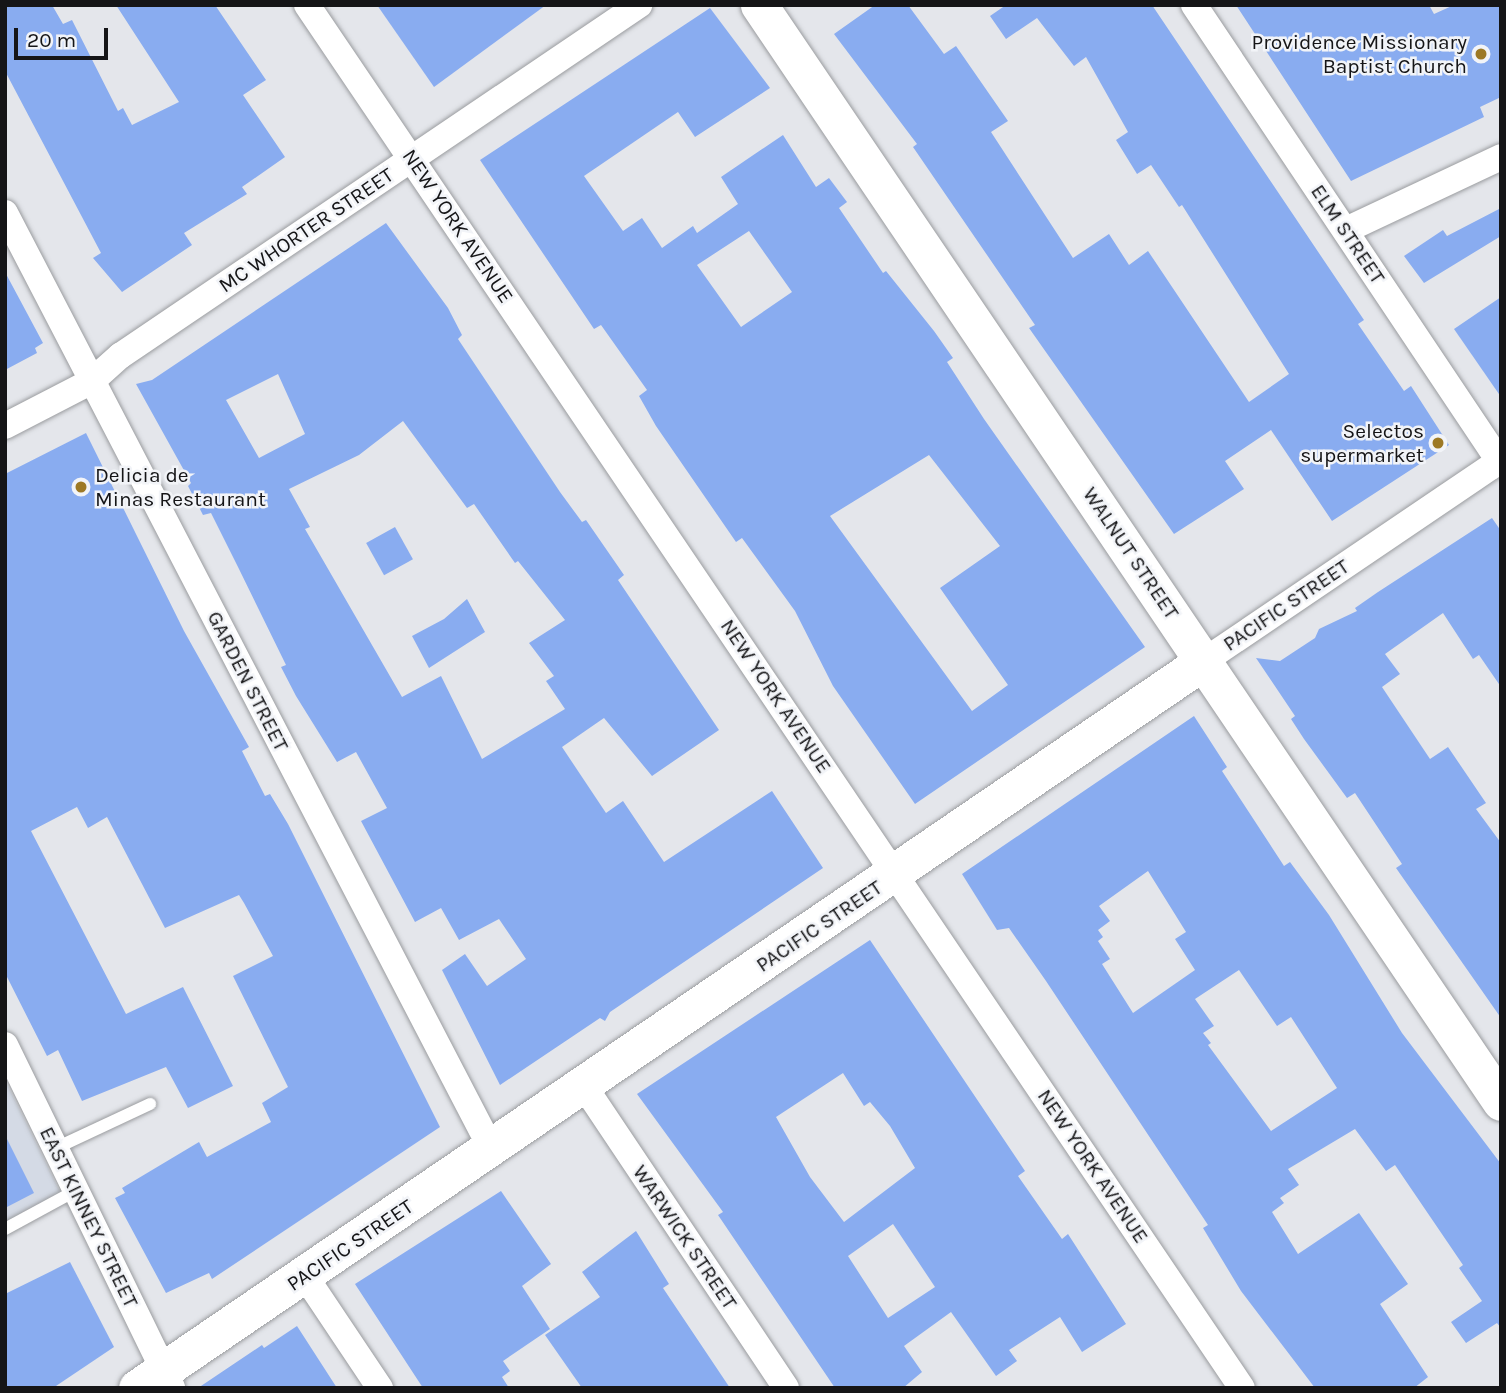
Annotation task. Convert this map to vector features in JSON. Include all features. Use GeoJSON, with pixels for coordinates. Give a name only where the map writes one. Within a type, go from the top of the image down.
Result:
{"type":"FeatureCollection","features":[{"type":"Feature","properties":{"kind":"street","name":"NEW YORK AVENUE"},"geometry":{"type":"LineString","coordinates":[[307,5],[1242,1388]]}},
{"type":"Feature","properties":{"kind":"street","name":"MC WHORTER STREET"},"geometry":{"type":"LineString","coordinates":[[5,426],[92,381],[120,356],[639,5]]}},
{"type":"Feature","properties":{"kind":"street","name":"WALNUT STREET"},"geometry":{"type":"LineString","coordinates":[[759,5],[1501,1102]]}},
{"type":"Feature","properties":{"kind":"street","name":"ELM STREET"},"geometry":{"type":"LineString","coordinates":[[1194,5],[1500,463]]}},
{"type":"Feature","properties":{"kind":"street"},"geometry":{"type":"LineString","coordinates":[[1346,230],[1501,157]]}},
{"type":"Feature","properties":{"kind":"street","name":"GARDEN STREET"},"geometry":{"type":"LineString","coordinates":[[5,212],[492,1150]]}},
{"type":"Feature","properties":{"kind":"street","name":"PACIFIC STREET"},"geometry":{"type":"LineString","coordinates":[[158,1382],[305,1276],[1204,661],[1500,463]]}},
{"type":"Feature","properties":{"kind":"street","name":"EAST KINNEY STREET"},"geometry":{"type":"LineString","coordinates":[[5,1045],[56,1148],[158,1382]]}},
{"type":"Feature","properties":{"kind":"street","name":"WARWICK STREET"},"geometry":{"type":"LineString","coordinates":[[584,1086],[786,1388]]}},
{"type":"Feature","properties":{"kind":"street"},"geometry":{"type":"LineString","coordinates":[[305,1276],[380,1388]]}},
{"type":"Feature","properties":{"kind":"lane"},"geometry":{"type":"LineString","coordinates":[[56,1148],[150,1104]]}},
{"type":"Feature","properties":{"kind":"lane"},"geometry":{"type":"LineString","coordinates":[[5,1229],[75,1191]]}},
{"type":"Feature","properties":{"kind":"shaded area"},"geometry":{"type":"Polygon","coordinates":[[[5,1080],[62,1196],[5,1224],[5,1080]]]}},
{"type":"Feature","properties":{"kind":"building"},"geometry":{"type":"Polygon","coordinates":[[[5,5],[52,5],[63,24],[72,20],[118,111],[123,108],[132,125],[179,102],[116,5],[215,5],[266,80],[243,95],[285,157],[242,187],[247,194],[184,233],[192,245],[122,292],[93,258],[101,253],[5,71],[5,5]]]}},
{"type":"Feature","properties":{"kind":"building"},"geometry":{"type":"Polygon","coordinates":[[[377,5],[546,5],[434,87],[377,5]]]}},
{"type":"Feature","properties":{"kind":"building"},"geometry":{"type":"Polygon","coordinates":[[[875,5],[908,5],[944,54],[956,46],[1008,121],[991,132],[1073,258],[1109,234],[1129,265],[1148,251],[1249,402],[1289,374],[1182,205],[1179,207],[1151,165],[1137,174],[1116,140],[1128,132],[1086,57],[1074,66],[1037,18],[1006,39],[990,16],[1006,5],[1152,5],[1364,320],[1358,324],[1404,391],[1411,386],[1449,445],[1332,521],[1271,430],[1225,461],[1244,489],[1174,534],[1029,328],[1035,325],[913,147],[917,144],[834,34],[875,5]]]}},
{"type":"Feature","properties":{"kind":"building"},"geometry":{"type":"Polygon","coordinates":[[[1236,5],[1429,5],[1434,14],[1454,5],[1501,5],[1501,97],[1480,107],[1484,117],[1351,181],[1236,5]]]}},
{"type":"Feature","properties":{"kind":"building"},"geometry":{"type":"Polygon","coordinates":[[[710,8],[770,88],[695,137],[678,112],[584,176],[623,231],[642,218],[662,248],[693,226],[697,233],[738,204],[721,177],[783,135],[816,187],[829,178],[847,202],[839,208],[883,273],[886,271],[953,358],[947,362],[984,419],[1145,647],[915,804],[833,686],[795,611],[742,538],[736,542],[656,426],[639,396],[647,390],[601,325],[594,329],[480,160],[710,8]],[[749,231],[697,265],[741,327],[792,292],[749,231]],[[929,455],[830,516],[972,711],[1008,685],[940,588],[1000,546],[929,455]]]}},
{"type":"Feature","properties":{"kind":"building"},"geometry":{"type":"Polygon","coordinates":[[[1501,208],[1501,236],[1424,283],[1404,256],[1443,230],[1447,236],[1501,208]]]}},
{"type":"Feature","properties":{"kind":"building"},"geometry":{"type":"Polygon","coordinates":[[[386,223],[448,308],[462,335],[458,339],[560,492],[582,522],[586,520],[624,575],[618,580],[719,730],[652,776],[604,718],[562,747],[606,813],[623,801],[664,862],[772,791],[823,868],[610,1012],[605,1021],[600,1018],[500,1085],[442,970],[465,954],[487,986],[526,959],[499,919],[459,940],[441,908],[415,922],[361,821],[387,808],[356,752],[337,762],[296,696],[281,667],[286,665],[211,513],[203,515],[188,486],[191,483],[136,384],[152,380],[386,223]],[[278,374],[226,400],[259,458],[305,434],[278,374]],[[403,421],[359,455],[289,489],[310,527],[305,529],[402,697],[441,676],[482,759],[565,709],[546,681],[554,676],[529,643],[565,620],[518,561],[515,563],[474,504],[467,508],[403,421]]]}},
{"type":"Feature","properties":{"kind":"building"},"geometry":{"type":"Polygon","coordinates":[[[5,272],[43,343],[35,348],[37,353],[5,370],[5,272]]]}},
{"type":"Feature","properties":{"kind":"building"},"geometry":{"type":"Polygon","coordinates":[[[1501,297],[1501,397],[1454,329],[1501,297]]]}},
{"type":"Feature","properties":{"kind":"building"},"geometry":{"type":"Polygon","coordinates":[[[86,433],[184,631],[249,747],[242,751],[265,796],[270,794],[288,824],[440,1127],[212,1279],[209,1273],[166,1293],[115,1198],[125,1193],[122,1188],[199,1142],[207,1157],[271,1122],[262,1103],[288,1087],[233,976],[273,956],[239,895],[165,928],[107,817],[88,828],[77,807],[31,831],[126,1014],[183,987],[233,1086],[188,1108],[166,1067],[82,1101],[58,1050],[47,1056],[5,973],[5,474],[86,433]]]}},
{"type":"Feature","properties":{"kind":"building"},"geometry":{"type":"Polygon","coordinates":[[[1492,518],[1501,531],[1501,687],[1479,655],[1473,659],[1443,613],[1385,654],[1400,674],[1382,687],[1430,759],[1448,747],[1486,803],[1476,809],[1501,843],[1501,1018],[1396,868],[1402,864],[1355,793],[1347,798],[1304,739],[1291,719],[1295,716],[1256,658],[1280,661],[1315,638],[1319,629],[1357,611],[1355,608],[1378,592],[1492,518]]]}},
{"type":"Feature","properties":{"kind":"building"},"geometry":{"type":"Polygon","coordinates":[[[395,527],[413,559],[384,575],[366,543],[395,527]]]}},
{"type":"Feature","properties":{"kind":"building"},"geometry":{"type":"Polygon","coordinates":[[[467,599],[485,632],[429,668],[412,636],[444,619],[467,599]]]}},
{"type":"Feature","properties":{"kind":"building"},"geometry":{"type":"Polygon","coordinates":[[[1194,716],[1227,767],[1222,771],[1284,866],[1290,862],[1329,915],[1402,1033],[1501,1164],[1501,1328],[1497,1323],[1466,1343],[1451,1322],[1482,1301],[1459,1268],[1463,1265],[1395,1165],[1386,1171],[1355,1129],[1288,1169],[1299,1185],[1280,1198],[1284,1203],[1272,1212],[1298,1254],[1359,1213],[1408,1284],[1380,1304],[1428,1377],[1414,1388],[1315,1388],[1241,1291],[1203,1228],[1208,1225],[1046,981],[1009,928],[997,930],[962,874],[1194,716]],[[1148,871],[1099,906],[1110,921],[1098,930],[1103,937],[1098,941],[1110,959],[1102,964],[1133,1013],[1195,970],[1175,939],[1186,932],[1148,871]],[[1239,970],[1195,999],[1214,1026],[1203,1033],[1211,1043],[1208,1045],[1271,1131],[1337,1088],[1291,1017],[1277,1026],[1239,970]]]}},
{"type":"Feature","properties":{"kind":"building"},"geometry":{"type":"Polygon","coordinates":[[[870,940],[1025,1171],[1018,1176],[1062,1239],[1068,1234],[1126,1324],[1082,1352],[1060,1317],[1009,1350],[1017,1361],[996,1376],[951,1312],[904,1346],[922,1372],[903,1388],[835,1388],[718,1215],[723,1212],[637,1094],[870,940]],[[843,1073],[776,1117],[810,1177],[844,1222],[915,1168],[890,1126],[870,1102],[864,1106],[843,1073]],[[893,1224],[848,1256],[888,1318],[935,1287],[893,1224]]]}},
{"type":"Feature","properties":{"kind":"building"},"geometry":{"type":"Polygon","coordinates":[[[5,1135],[34,1193],[5,1208],[5,1135]]]}},
{"type":"Feature","properties":{"kind":"building"},"geometry":{"type":"Polygon","coordinates":[[[501,1191],[551,1264],[522,1286],[550,1329],[503,1361],[510,1371],[502,1377],[509,1388],[423,1388],[355,1284],[501,1191]]]}},
{"type":"Feature","properties":{"kind":"building"},"geometry":{"type":"Polygon","coordinates":[[[636,1231],[669,1284],[663,1288],[730,1388],[582,1388],[545,1335],[600,1297],[582,1272],[636,1231]]]}},
{"type":"Feature","properties":{"kind":"building"},"geometry":{"type":"Polygon","coordinates":[[[70,1262],[114,1347],[53,1388],[5,1388],[5,1294],[70,1262]]]}},
{"type":"Feature","properties":{"kind":"building"},"geometry":{"type":"Polygon","coordinates":[[[297,1326],[337,1388],[198,1388],[262,1345],[264,1348],[297,1326]]]}},
{"type":"Feature","properties":{"kind":"place","name":"Providence Missionary Baptist Church"},"geometry":{"type":"Point","coordinates":[1481,54]}},
{"type":"Feature","properties":{"kind":"place","name":"Selectos supermarket"},"geometry":{"type":"Point","coordinates":[1438,443]}},
{"type":"Feature","properties":{"kind":"place","name":"Delicia de Minas Restaurant"},"geometry":{"type":"Point","coordinates":[81,487]}}]}
